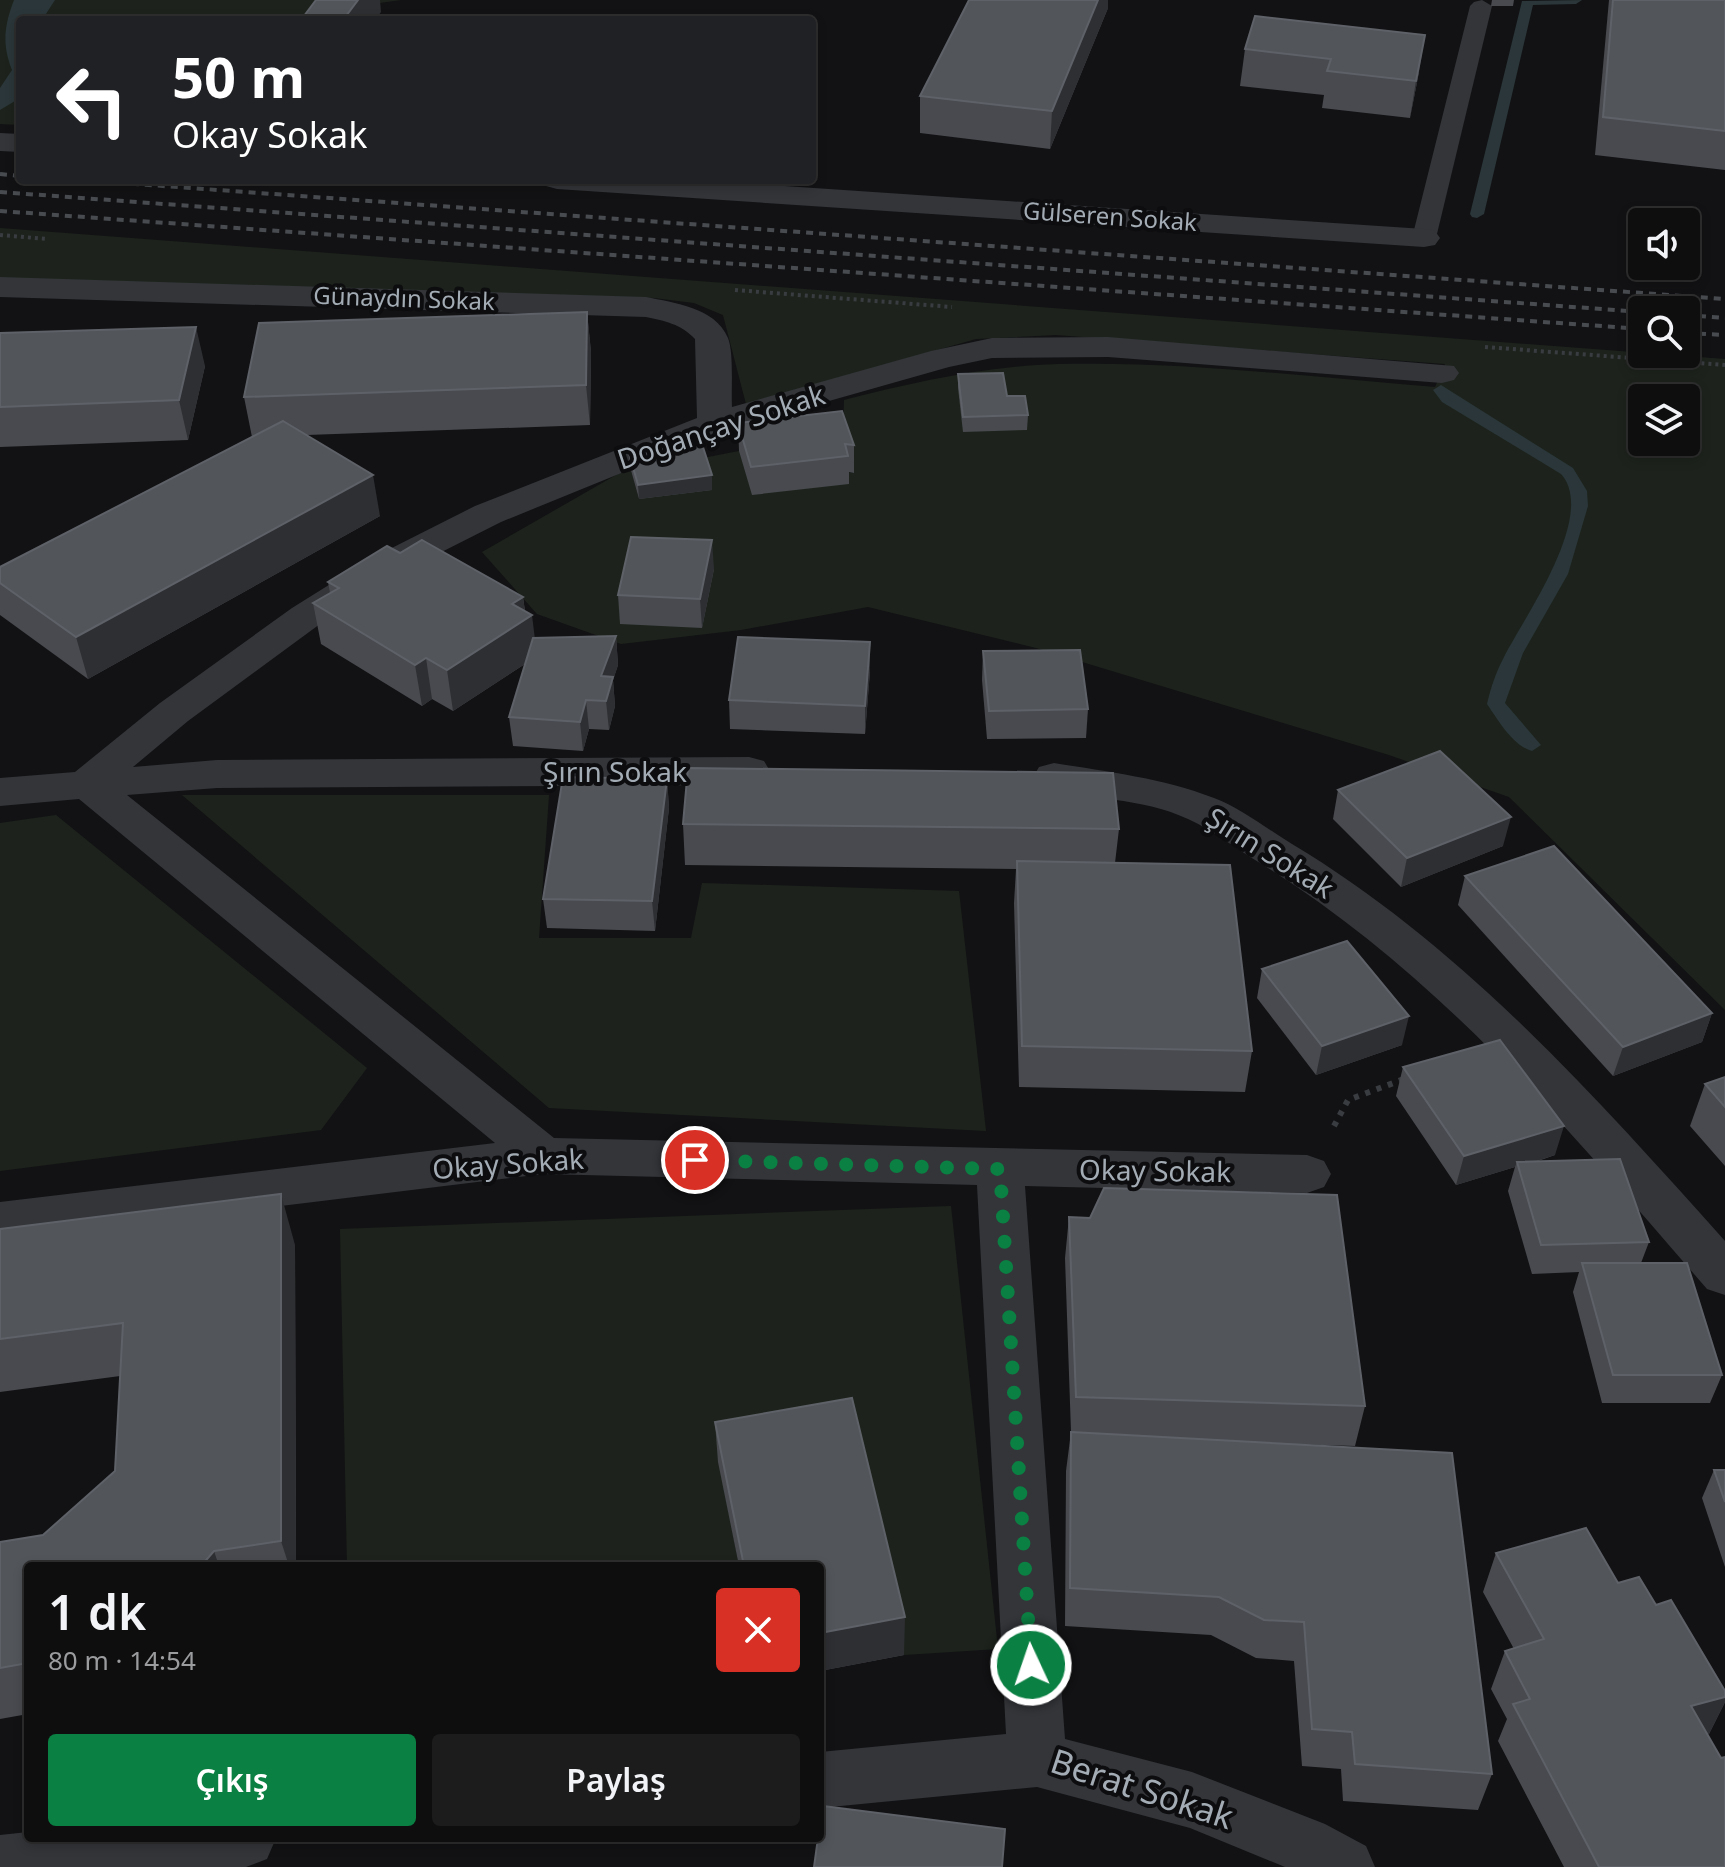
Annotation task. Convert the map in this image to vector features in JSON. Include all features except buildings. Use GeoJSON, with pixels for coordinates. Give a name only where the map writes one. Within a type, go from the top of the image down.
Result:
{"type":"FeatureCollection","features":[{"type":"Feature","properties":{"kind":"street","name":"Gülseren Sokak"},"geometry":{"type":"LineString","coordinates":[[617,184],[1424,238]]}},
{"type":"Feature","properties":{"kind":"street","name":"Günaydın Sokak"},"geometry":{"type":"LineString","coordinates":[[0,287],[646,307],[691,318],[706,328],[712,339],[715,423]]}},
{"type":"Feature","properties":{"kind":"street","name":"Doğançay Sokak"},"geometry":{"type":"LineString","coordinates":[[87,784],[174,712],[306,616],[385,566],[488,514],[715,423],[943,358],[992,348],[1108,347],[1442,373]]}},
{"type":"Feature","properties":{"kind":"street","name":"Şırın Sokak"},"geometry":{"type":"LineString","coordinates":[[0,792],[217,774],[792,771]]}},
{"type":"Feature","properties":{"kind":"street","name":"Şırın Sokak"},"geometry":{"type":"LineString","coordinates":[[1015,775],[1107,783],[1157,793],[1203,809],[1316,878],[1396,939],[1510,1038],[1580,1111],[1725,1275]]}},
{"type":"Feature","properties":{"kind":"street"},"geometry":{"type":"LineString","coordinates":[[87,784],[543,1156]]}},
{"type":"Feature","properties":{"kind":"street","name":"Okay Sokak"},"geometry":{"type":"LineString","coordinates":[[0,1221],[543,1156],[1307,1174]]}},
{"type":"Feature","properties":{"kind":"street","name":"Berat Sokak"},"geometry":{"type":"LineString","coordinates":[[1000,1169],[1037,1759],[1192,1800],[1304,1845],[1345,1867]]}},
{"type":"Feature","properties":{"kind":"street"},"geometry":{"type":"LineString","coordinates":[[824,1780],[1037,1759]]}},
{"type":"Feature","properties":{"kind":"street"},"geometry":{"type":"LineString","coordinates":[[0,1865],[210,1842]]}},
{"type":"Feature","properties":{"kind":"lane","name":"Gülseren Sokak"},"geometry":{"type":"LineString","coordinates":[[1424,238],[1481,6]]}},
{"type":"Feature","properties":{"kind":"path"},"geometry":{"type":"LineString","coordinates":[[0,235],[47,239]]}},
{"type":"Feature","properties":{"kind":"path"},"geometry":{"type":"LineString","coordinates":[[728,290],[965,308]]}},
{"type":"Feature","properties":{"kind":"path"},"geometry":{"type":"LineString","coordinates":[[1472,346],[1725,365]]}},
{"type":"Feature","properties":{"kind":"path"},"geometry":{"type":"LineString","coordinates":[[1348,1100],[1407,1077]]}},
{"type":"Feature","properties":{"kind":"shaded area"},"geometry":{"type":"Polygon","coordinates":[[[0,0],[401,0],[343,8],[337,16],[16,16],[16,125],[0,124],[0,0]]]}},
{"type":"Feature","properties":{"kind":"shaded area"},"geometry":{"type":"Polygon","coordinates":[[[14,0],[55,0],[45,16],[16,16],[16,100],[0,110],[0,88],[12,70],[7,52],[8,18],[14,0]]]}},
{"type":"Feature","properties":{"kind":"shaded area"},"geometry":{"type":"Polygon","coordinates":[[[0,228],[1628,352],[1628,368],[1700,368],[1700,357],[1725,359],[1725,1010],[1509,797],[1389,755],[1036,648],[868,607],[741,630],[621,644],[537,614],[482,552],[630,467],[639,499],[703,458],[739,451],[853,473],[843,439],[844,400],[951,376],[1032,365],[1153,365],[1435,387],[1445,364],[1056,335],[976,339],[746,404],[723,315],[694,303],[654,298],[0,278],[0,228]]]}},
{"type":"Feature","properties":{"kind":"shaded area"},"geometry":{"type":"Polygon","coordinates":[[[182,795],[549,795],[539,938],[691,938],[702,883],[959,891],[986,1131],[549,1108],[182,795]]]}},
{"type":"Feature","properties":{"kind":"shaded area"},"geometry":{"type":"Polygon","coordinates":[[[56,815],[367,1068],[321,1130],[0,1171],[0,823],[56,815]]]}},
{"type":"Feature","properties":{"kind":"shaded area"},"geometry":{"type":"Polygon","coordinates":[[[951,1206],[998,1649],[904,1655],[852,1438],[719,1462],[738,1562],[347,1562],[340,1229],[951,1206]]]}},
{"type":"Feature","properties":{"kind":"waterway"},"geometry":{"type":"LineString","coordinates":[[1477,214],[1528,1],[1576,0]]}},
{"type":"Feature","properties":{"kind":"waterway"},"geometry":{"type":"LineString","coordinates":[[1441,390],[1448,399],[1567,471],[1579,491],[1580,506],[1560,574],[1548,600],[1514,653],[1496,704],[1532,745]]}},
{"type":"Feature","properties":{"kind":"railway"},"geometry":{"type":"LineString","coordinates":[[0,174],[16,176]]}},
{"type":"Feature","properties":{"kind":"railway"},"geometry":{"type":"LineString","coordinates":[[135,184],[1725,299]]}},
{"type":"Feature","properties":{"kind":"railway"},"geometry":{"type":"LineString","coordinates":[[0,192],[1628,311]]}},
{"type":"Feature","properties":{"kind":"railway"},"geometry":{"type":"LineString","coordinates":[[0,211],[1628,328]]}},
{"type":"Feature","properties":{"kind":"railway"},"geometry":{"type":"LineString","coordinates":[[1700,316],[1725,318]]}},
{"type":"Feature","properties":{"kind":"railway"},"geometry":{"type":"LineString","coordinates":[[1700,334],[1725,335]]}},
{"type":"Feature","properties":{"kind":"route"},"geometry":{"type":"LineString","coordinates":[[695,1160],[1000,1169],[1031,1665]]}}]}
